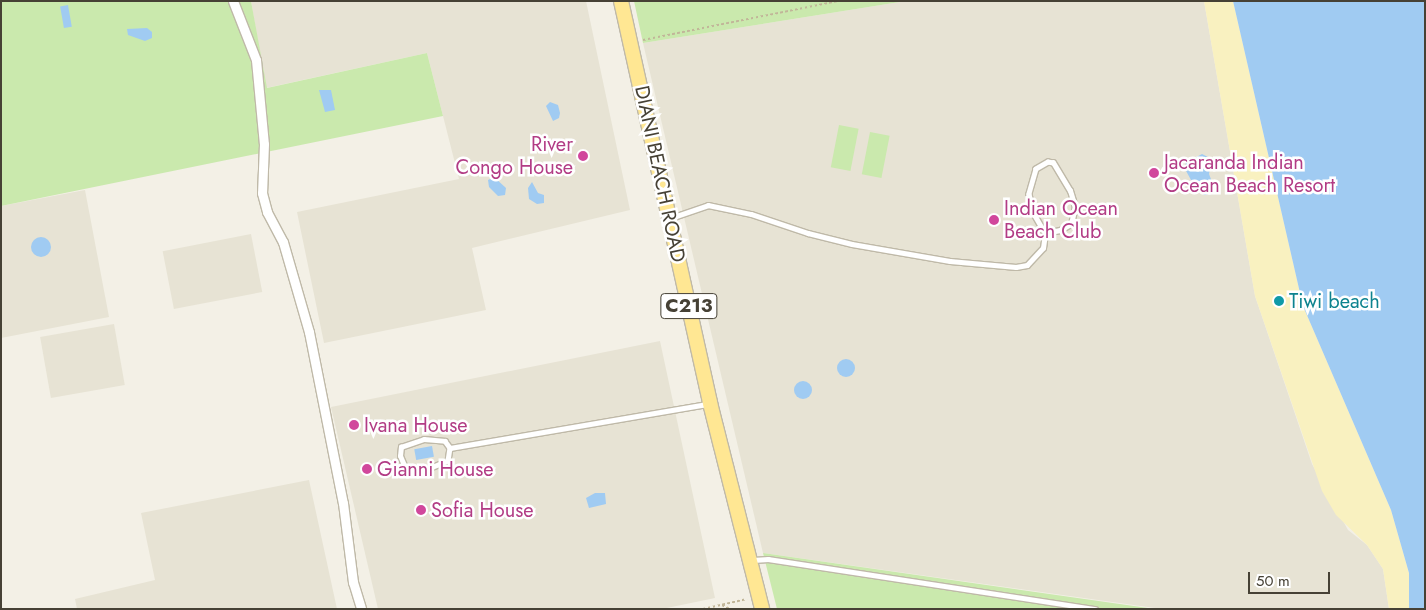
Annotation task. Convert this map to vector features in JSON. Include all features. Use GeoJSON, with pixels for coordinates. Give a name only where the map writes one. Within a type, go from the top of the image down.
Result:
{"type":"FeatureCollection","features":[{"type":"Feature","properties":{"kind":"main road","name":"DIANI BEACH ROAD"},"geometry":{"type":"LineString","coordinates":[[621,1],[710,403],[752,560],[761,603]]}},
{"type":"Feature","properties":{"kind":"street"},"geometry":{"type":"LineString","coordinates":[[233,1],[244,22],[256,60],[264,144],[262,193],[267,212],[283,242],[309,332],[342,503],[353,582],[361,609]]}},
{"type":"Feature","properties":{"kind":"lane"},"geometry":{"type":"LineString","coordinates":[[669,218],[708,205],[752,214],[808,233],[852,244],[950,261],[1016,267],[1027,265],[1043,248],[1045,233],[1034,214],[1029,194],[1036,168],[1048,162],[1053,163],[1070,192],[1075,207],[1071,224],[1060,230],[1045,233]]}},
{"type":"Feature","properties":{"kind":"lane"},"geometry":{"type":"LineString","coordinates":[[450,448],[710,403]]}},
{"type":"Feature","properties":{"kind":"lane"},"geometry":{"type":"LineString","coordinates":[[424,439],[445,441],[450,448],[448,461],[426,470],[406,470],[400,456],[401,447],[424,439]]}},
{"type":"Feature","properties":{"kind":"lane"},"geometry":{"type":"LineString","coordinates":[[752,560],[768,559],[1095,609]]}},
{"type":"Feature","properties":{"kind":"path"},"geometry":{"type":"LineString","coordinates":[[631,42],[674,37],[840,1]]}},
{"type":"Feature","properties":{"kind":"path"},"geometry":{"type":"LineString","coordinates":[[703,609],[722,605],[761,603]]}},
{"type":"Feature","properties":{"kind":"path"},"geometry":{"type":"LineString","coordinates":[[722,605],[730,609]]}},
{"type":"Feature","properties":{"kind":"shaded area"},"geometry":{"type":"Polygon","coordinates":[[[251,1],[586,1],[630,210],[472,248],[486,310],[324,343],[297,212],[459,179],[427,53],[266,88],[251,1]]]}},
{"type":"Feature","properties":{"kind":"shaded area"},"geometry":{"type":"Polygon","coordinates":[[[906,1],[1204,1],[1255,296],[1312,464],[1348,530],[1367,545],[1383,569],[1389,609],[1162,609],[763,553],[643,43],[906,1]]]}},
{"type":"Feature","properties":{"kind":"shaded area"},"geometry":{"type":"Polygon","coordinates":[[[85,190],[109,317],[1,338],[1,206],[85,190]]]}},
{"type":"Feature","properties":{"kind":"shaded area"},"geometry":{"type":"Polygon","coordinates":[[[251,234],[262,292],[174,309],[163,251],[251,234]]]}},
{"type":"Feature","properties":{"kind":"shaded area"},"geometry":{"type":"Polygon","coordinates":[[[114,324],[125,385],[51,398],[40,337],[114,324]]]}},
{"type":"Feature","properties":{"kind":"shaded area"},"geometry":{"type":"Polygon","coordinates":[[[660,341],[715,598],[662,609],[378,609],[331,407],[660,341]]]}},
{"type":"Feature","properties":{"kind":"shaded area"},"geometry":{"type":"Polygon","coordinates":[[[309,480],[337,609],[77,609],[75,599],[155,580],[141,513],[309,480]]]}},
{"type":"Feature","properties":{"kind":"green space"},"geometry":{"type":"Polygon","coordinates":[[[1,1],[251,1],[267,88],[427,53],[443,116],[1,206],[1,1]]]}},
{"type":"Feature","properties":{"kind":"green space"},"geometry":{"type":"Polygon","coordinates":[[[634,1],[906,1],[643,43],[634,1]]]}},
{"type":"Feature","properties":{"kind":"green space"},"geometry":{"type":"Polygon","coordinates":[[[839,125],[859,129],[850,171],[831,167],[839,125]]]}},
{"type":"Feature","properties":{"kind":"green space"},"geometry":{"type":"Polygon","coordinates":[[[870,132],[890,136],[881,178],[862,174],[870,132]]]}},
{"type":"Feature","properties":{"kind":"green space"},"geometry":{"type":"Polygon","coordinates":[[[763,553],[1155,609],[777,609],[763,553]]]}},
{"type":"Feature","properties":{"kind":"sand","name":"Tiwi beach"},"geometry":{"type":"Polygon","coordinates":[[[1204,1],[1233,1],[1303,306],[1391,510],[1409,573],[1409,609],[1389,609],[1383,569],[1367,545],[1336,515],[1322,491],[1255,296],[1204,1]]]}},
{"type":"Feature","properties":{"kind":"water"},"geometry":{"type":"Polygon","coordinates":[[[1233,1],[1425,1],[1425,609],[1409,609],[1409,573],[1391,510],[1303,306],[1233,1]]]}},
{"type":"Feature","properties":{"kind":"water"},"geometry":{"type":"Polygon","coordinates":[[[68,5],[72,27],[64,28],[60,6],[68,5]]]}},
{"type":"Feature","properties":{"kind":"water"},"geometry":{"type":"Polygon","coordinates":[[[147,28],[152,32],[152,38],[145,41],[128,35],[127,29],[147,28]]]}},
{"type":"Feature","properties":{"kind":"water"},"geometry":{"type":"Polygon","coordinates":[[[319,90],[331,90],[335,110],[325,112],[319,90]]]}},
{"type":"Feature","properties":{"kind":"water"},"geometry":{"type":"Polygon","coordinates":[[[550,102],[558,105],[560,113],[559,118],[553,121],[546,106],[550,102]]]}},
{"type":"Feature","properties":{"kind":"water"},"geometry":{"type":"Polygon","coordinates":[[[1202,154],[1212,159],[1209,174],[1214,187],[1211,193],[1205,195],[1197,191],[1185,169],[1186,163],[1202,154]]]}},
{"type":"Feature","properties":{"kind":"water"},"geometry":{"type":"Polygon","coordinates":[[[494,177],[506,188],[505,195],[498,196],[489,187],[488,180],[494,177]]]}},
{"type":"Feature","properties":{"kind":"water"},"geometry":{"type":"Polygon","coordinates":[[[532,182],[538,193],[544,195],[544,203],[537,204],[529,199],[528,188],[532,182]]]}},
{"type":"Feature","properties":{"kind":"water"},"geometry":{"type":"Polygon","coordinates":[[[41,237],[48,240],[51,247],[48,254],[41,257],[34,254],[31,247],[34,240],[41,237]]]}},
{"type":"Feature","properties":{"kind":"water"},"geometry":{"type":"Polygon","coordinates":[[[842,359],[850,359],[855,364],[853,375],[842,377],[837,372],[837,364],[842,359]]]}},
{"type":"Feature","properties":{"kind":"water"},"geometry":{"type":"Polygon","coordinates":[[[799,381],[807,381],[812,386],[810,397],[799,399],[794,394],[794,386],[799,381]]]}},
{"type":"Feature","properties":{"kind":"water"},"geometry":{"type":"Polygon","coordinates":[[[432,446],[434,457],[416,460],[414,449],[432,446]]]}},
{"type":"Feature","properties":{"kind":"water"},"geometry":{"type":"Polygon","coordinates":[[[595,493],[605,493],[606,504],[589,508],[586,498],[595,493]]]}},
{"type":"Feature","properties":{"kind":"place","name":"River Congo House"},"geometry":{"type":"Point","coordinates":[583,156]}},
{"type":"Feature","properties":{"kind":"place","name":"Jacaranda Indian Ocean Beach Resort"},"geometry":{"type":"Point","coordinates":[1154,173]}},
{"type":"Feature","properties":{"kind":"place","name":"Indian Ocean Beach Club"},"geometry":{"type":"Point","coordinates":[994,220]}},
{"type":"Feature","properties":{"kind":"place","name":"Tiwi beach"},"geometry":{"type":"Point","coordinates":[1279,301]}},
{"type":"Feature","properties":{"kind":"place","name":"Ivana House"},"geometry":{"type":"Point","coordinates":[354,425]}},
{"type":"Feature","properties":{"kind":"place","name":"Gianni House"},"geometry":{"type":"Point","coordinates":[367,469]}},
{"type":"Feature","properties":{"kind":"place","name":"Sofia House"},"geometry":{"type":"Point","coordinates":[421,510]}}]}
